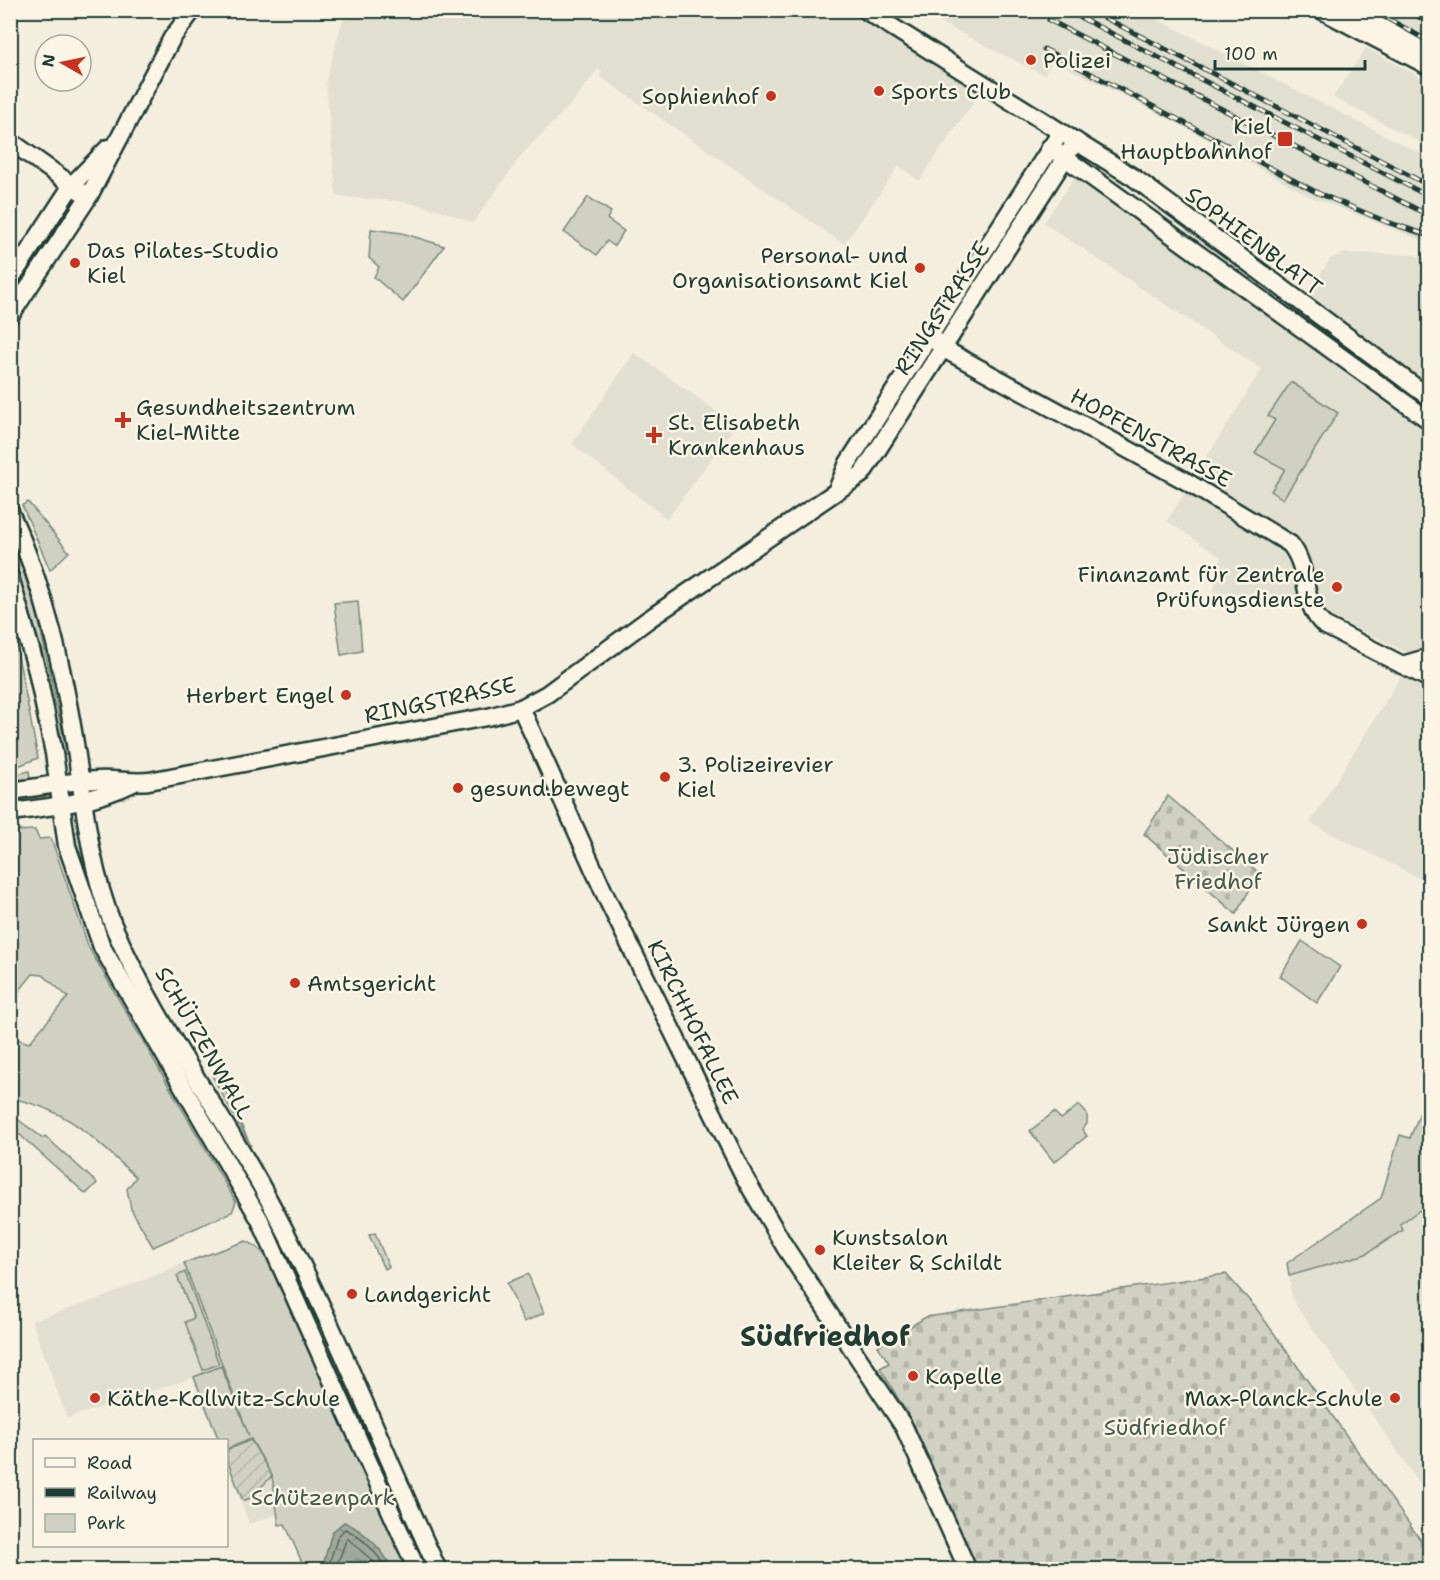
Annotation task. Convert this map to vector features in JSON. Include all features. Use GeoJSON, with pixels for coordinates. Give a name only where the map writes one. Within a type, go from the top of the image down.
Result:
{"type":"FeatureCollection","features":[{"type":"Feature","properties":{"kind":"main road"},"geometry":{"type":"LineString","coordinates":[[10,316],[88,196],[172,38],[193,10]]}},
{"type":"Feature","properties":{"kind":"main road","name":"SOPHIENBLATT"},"geometry":{"type":"LineString","coordinates":[[865,10],[1142,184],[1430,398]]}},
{"type":"Feature","properties":{"kind":"main road"},"geometry":{"type":"LineString","coordinates":[[1321,10],[1430,67]]}},
{"type":"Feature","properties":{"kind":"main road"},"geometry":{"type":"LineString","coordinates":[[1351,10],[1430,54]]}},
{"type":"Feature","properties":{"kind":"main road","name":"RINGSTRASSE"},"geometry":{"type":"LineString","coordinates":[[837,491],[848,463],[1060,132]]}},
{"type":"Feature","properties":{"kind":"main road"},"geometry":{"type":"LineString","coordinates":[[10,280],[72,185],[122,133]]}},
{"type":"Feature","properties":{"kind":"main road"},"geometry":{"type":"LineString","coordinates":[[10,141],[88,196]]}},
{"type":"Feature","properties":{"kind":"main road","name":"RINGSTRASSE"},"geometry":{"type":"LineString","coordinates":[[10,791],[80,781],[134,783],[456,723],[520,708],[554,689],[649,619],[862,474],[1076,141]]}},
{"type":"Feature","properties":{"kind":"main road","name":"SOPHIENBLATT"},"geometry":{"type":"LineString","coordinates":[[1050,147],[1430,421]]}},
{"type":"Feature","properties":{"kind":"main road","name":"HOPFENSTRASSE"},"geometry":{"type":"LineString","coordinates":[[931,335],[942,348],[1184,480],[1290,544],[1300,559],[1311,610],[1324,625],[1402,665]]}},
{"type":"Feature","properties":{"kind":"main road","name":"SCHÜTZENWALL"},"geometry":{"type":"LineString","coordinates":[[10,512],[25,543],[49,615],[69,710],[94,863],[120,940],[155,1007],[252,1171],[289,1239],[438,1569]]}},
{"type":"Feature","properties":{"kind":"main road","name":"SCHÜTZENWALL"},"geometry":{"type":"LineString","coordinates":[[10,577],[37,671],[67,846],[102,947],[260,1220],[417,1569]]}},
{"type":"Feature","properties":{"kind":"main road"},"geometry":{"type":"LineString","coordinates":[[1402,665],[1430,657]]}},
{"type":"Feature","properties":{"kind":"main road"},"geometry":{"type":"LineString","coordinates":[[1402,665],[1430,680]]}},
{"type":"Feature","properties":{"kind":"main road","name":"KIRCHHOFALLEE"},"geometry":{"type":"LineString","coordinates":[[520,708],[613,909],[746,1180],[785,1247],[904,1427],[968,1569]]}},
{"type":"Feature","properties":{"kind":"main road","name":"RINGSTRASSE"},"geometry":{"type":"LineString","coordinates":[[10,812],[83,801],[108,795],[134,783]]}},
{"type":"Feature","properties":{"kind":"shaded area"},"geometry":{"type":"Polygon","coordinates":[[[852,10],[980,92],[919,181],[899,166],[844,244],[599,76],[602,72],[598,69],[572,103],[523,153],[473,223],[440,210],[406,202],[336,196],[326,81],[342,22],[354,11],[852,10]]]}},
{"type":"Feature","properties":{"kind":"shaded area"},"geometry":{"type":"Polygon","coordinates":[[[933,10],[1141,11],[1429,158],[1429,243],[1309,196],[1181,125],[1053,60],[1044,75],[939,22],[941,17],[932,13],[933,10]]]}},
{"type":"Feature","properties":{"kind":"shaded area"},"geometry":{"type":"Polygon","coordinates":[[[1363,11],[1416,11],[1429,18],[1429,47],[1363,11]]]}},
{"type":"Feature","properties":{"kind":"shaded area"},"geometry":{"type":"Polygon","coordinates":[[[1366,48],[1429,82],[1429,147],[1333,97],[1366,48]]]}},
{"type":"Feature","properties":{"kind":"shaded area"},"geometry":{"type":"Polygon","coordinates":[[[1075,177],[1113,200],[1288,326],[1330,259],[1345,253],[1415,255],[1429,259],[1429,649],[1410,654],[1329,615],[1315,600],[1270,603],[1214,591],[1221,557],[1167,521],[1262,369],[1044,223],[1075,177]]]}},
{"type":"Feature","properties":{"kind":"shaded area","name":"St. Elisabeth Krankenhaus"},"geometry":{"type":"Polygon","coordinates":[[[634,353],[736,425],[667,519],[572,444],[634,353]]]}},
{"type":"Feature","properties":{"kind":"shaded area"},"geometry":{"type":"Polygon","coordinates":[[[1402,675],[1429,689],[1429,883],[1310,823],[1402,675]]]}},
{"type":"Feature","properties":{"kind":"shaded area","name":"Max-Planck-Schule"},"geometry":{"type":"Polygon","coordinates":[[[1421,1209],[1429,1222],[1429,1497],[1292,1299],[1289,1276],[1366,1254],[1402,1230],[1399,1224],[1421,1209]]]}},
{"type":"Feature","properties":{"kind":"shaded area","name":"Käthe-Kollwitz-Schule"},"geometry":{"type":"Polygon","coordinates":[[[184,1263],[251,1440],[272,1476],[278,1514],[249,1524],[228,1466],[228,1439],[217,1439],[192,1378],[67,1418],[32,1321],[101,1298],[184,1263]]]}},
{"type":"Feature","properties":{"kind":"green space"},"geometry":{"type":"Polygon","coordinates":[[[588,197],[611,212],[607,219],[624,231],[614,246],[607,241],[597,255],[564,232],[588,197]]]}},
{"type":"Feature","properties":{"kind":"green space"},"geometry":{"type":"Polygon","coordinates":[[[371,229],[402,233],[444,246],[403,302],[374,277],[379,267],[369,258],[371,229]]]}},
{"type":"Feature","properties":{"kind":"green space"},"geometry":{"type":"Polygon","coordinates":[[[1291,382],[1338,413],[1283,499],[1271,491],[1285,469],[1255,453],[1275,420],[1268,416],[1291,382]]]}},
{"type":"Feature","properties":{"kind":"green space"},"geometry":{"type":"Polygon","coordinates":[[[28,502],[69,552],[50,570],[22,505],[28,502]]]}},
{"type":"Feature","properties":{"kind":"green space"},"geometry":{"type":"Polygon","coordinates":[[[11,536],[36,608],[67,754],[63,754],[44,658],[11,549],[11,536]]]}},
{"type":"Feature","properties":{"kind":"green space"},"geometry":{"type":"Polygon","coordinates":[[[358,601],[362,651],[341,655],[334,603],[358,601]]]}},
{"type":"Feature","properties":{"kind":"green space"},"geometry":{"type":"Polygon","coordinates":[[[11,619],[38,758],[10,769],[11,619]]]}},
{"type":"Feature","properties":{"kind":"green space"},"geometry":{"type":"Polygon","coordinates":[[[29,771],[30,779],[11,784],[11,776],[29,771]]]}},
{"type":"Feature","properties":{"kind":"green space","name":"Jüdischer Friedhof"},"geometry":{"type":"Polygon","coordinates":[[[1168,796],[1259,873],[1236,914],[1144,834],[1168,796]]]}},
{"type":"Feature","properties":{"kind":"green space"},"geometry":{"type":"Polygon","coordinates":[[[35,830],[39,839],[51,838],[89,948],[236,1202],[232,1212],[153,1247],[131,1209],[127,1189],[136,1177],[80,1127],[49,1110],[11,1098],[11,1037],[29,1043],[68,997],[43,975],[33,974],[11,1001],[11,952],[15,951],[10,916],[11,831],[35,830]]]}},
{"type":"Feature","properties":{"kind":"green space"},"geometry":{"type":"Polygon","coordinates":[[[78,832],[105,927],[84,877],[70,833],[78,832]]]}},
{"type":"Feature","properties":{"kind":"green space"},"geometry":{"type":"Polygon","coordinates":[[[1302,941],[1340,967],[1317,1003],[1280,976],[1302,941]]]}},
{"type":"Feature","properties":{"kind":"green space"},"geometry":{"type":"Polygon","coordinates":[[[216,1070],[251,1146],[212,1076],[216,1070]]]}},
{"type":"Feature","properties":{"kind":"green space"},"geometry":{"type":"Polygon","coordinates":[[[1429,1090],[1429,1222],[1420,1210],[1400,1224],[1403,1230],[1366,1254],[1289,1276],[1287,1263],[1381,1198],[1400,1135],[1410,1138],[1429,1090]]]}},
{"type":"Feature","properties":{"kind":"green space"},"geometry":{"type":"Polygon","coordinates":[[[1079,1105],[1087,1114],[1087,1124],[1082,1129],[1087,1136],[1054,1162],[1030,1131],[1054,1112],[1061,1119],[1079,1105]]]}},
{"type":"Feature","properties":{"kind":"green space"},"geometry":{"type":"Polygon","coordinates":[[[12,1115],[43,1138],[45,1136],[97,1183],[86,1194],[11,1127],[12,1115]]]}},
{"type":"Feature","properties":{"kind":"green space"},"geometry":{"type":"Polygon","coordinates":[[[375,1233],[389,1267],[384,1269],[369,1235],[375,1233]]]}},
{"type":"Feature","properties":{"kind":"green space","name":"Schützenpark"},"geometry":{"type":"Polygon","coordinates":[[[246,1241],[256,1246],[266,1256],[407,1569],[305,1569],[285,1524],[279,1525],[272,1476],[251,1439],[228,1449],[228,1439],[219,1439],[194,1377],[221,1366],[249,1436],[184,1263],[246,1241]]]}},
{"type":"Feature","properties":{"kind":"green space"},"geometry":{"type":"Polygon","coordinates":[[[278,1241],[340,1366],[388,1478],[383,1480],[278,1241]]]}},
{"type":"Feature","properties":{"kind":"green space"},"geometry":{"type":"Polygon","coordinates":[[[185,1272],[219,1364],[203,1370],[185,1322],[194,1318],[177,1276],[185,1272]]]}},
{"type":"Feature","properties":{"kind":"green space"},"geometry":{"type":"Polygon","coordinates":[[[528,1274],[544,1313],[524,1322],[507,1283],[528,1274]]]}},
{"type":"Feature","properties":{"kind":"green space","name":"Südfriedhof"},"geometry":{"type":"Polygon","coordinates":[[[1226,1274],[1256,1308],[1429,1552],[1429,1569],[977,1569],[914,1425],[880,1368],[889,1363],[878,1346],[926,1317],[1226,1274]]]}},
{"type":"Feature","properties":{"kind":"green space"},"geometry":{"type":"Polygon","coordinates":[[[251,1440],[272,1476],[250,1498],[243,1501],[228,1463],[228,1450],[251,1440]]]}},
{"type":"Feature","properties":{"kind":"green space"},"geometry":{"type":"Polygon","coordinates":[[[391,1485],[428,1569],[422,1569],[386,1488],[391,1485]]]}},
{"type":"Feature","properties":{"kind":"water"},"geometry":{"type":"Polygon","coordinates":[[[344,1522],[359,1530],[372,1541],[384,1554],[392,1569],[322,1569],[332,1532],[344,1522]]]}},
{"type":"Feature","properties":{"kind":"railway"},"geometry":{"type":"LineString","coordinates":[[1066,10],[1430,197]]}},
{"type":"Feature","properties":{"kind":"railway"},"geometry":{"type":"LineString","coordinates":[[1090,10],[1430,186]]}},
{"type":"Feature","properties":{"kind":"railway"},"geometry":{"type":"LineString","coordinates":[[1372,10],[1430,42]]}},
{"type":"Feature","properties":{"kind":"railway"},"geometry":{"type":"LineString","coordinates":[[1406,10],[1430,23]]}},
{"type":"Feature","properties":{"kind":"railway"},"geometry":{"type":"LineString","coordinates":[[1049,20],[1430,216]]}},
{"type":"Feature","properties":{"kind":"railway"},"geometry":{"type":"LineString","coordinates":[[1044,49],[1318,193],[1387,222],[1430,236]]}},
{"type":"Feature","properties":{"kind":"place","name":"Polizei"},"geometry":{"type":"Point","coordinates":[1031,60]}},
{"type":"Feature","properties":{"kind":"place","name":"Sports Club"},"geometry":{"type":"Point","coordinates":[879,91]}},
{"type":"Feature","properties":{"kind":"place","name":"Sophienhof"},"geometry":{"type":"Point","coordinates":[771,96]}},
{"type":"Feature","properties":{"kind":"place","name":"Kiel Hauptbahnhof"},"geometry":{"type":"Point","coordinates":[1285,139]}},
{"type":"Feature","properties":{"kind":"place","name":"Das Pilates-Studio Kiel"},"geometry":{"type":"Point","coordinates":[75,263]}},
{"type":"Feature","properties":{"kind":"place","name":"Personal- und Organisationsamt Kiel"},"geometry":{"type":"Point","coordinates":[920,268]}},
{"type":"Feature","properties":{"kind":"place","name":"Gesundheitszentrum Kiel-Mitte"},"geometry":{"type":"Point","coordinates":[123,420]}},
{"type":"Feature","properties":{"kind":"place","name":"St. Elisabeth Krankenhaus"},"geometry":{"type":"Point","coordinates":[654,435]}},
{"type":"Feature","properties":{"kind":"place","name":"Finanzamt für Zentrale Prüfungsdienste"},"geometry":{"type":"Point","coordinates":[1337,587]}},
{"type":"Feature","properties":{"kind":"place","name":"Herbert Engel"},"geometry":{"type":"Point","coordinates":[346,695]}},
{"type":"Feature","properties":{"kind":"place","name":"3. Polizeirevier Kiel"},"geometry":{"type":"Point","coordinates":[665,777]}},
{"type":"Feature","properties":{"kind":"place","name":"gesund.bewegt"},"geometry":{"type":"Point","coordinates":[458,788]}},
{"type":"Feature","properties":{"kind":"place","name":"Sankt Jürgen"},"geometry":{"type":"Point","coordinates":[1362,924]}},
{"type":"Feature","properties":{"kind":"place","name":"Amtsgericht"},"geometry":{"type":"Point","coordinates":[295,983]}},
{"type":"Feature","properties":{"kind":"place","name":"Kunstsalon Kleiter & Schildt"},"geometry":{"type":"Point","coordinates":[820,1250]}},
{"type":"Feature","properties":{"kind":"place","name":"Landgericht"},"geometry":{"type":"Point","coordinates":[352,1294]}},
{"type":"Feature","properties":{"kind":"place","name":"Kapelle"},"geometry":{"type":"Point","coordinates":[913,1376]}},
{"type":"Feature","properties":{"kind":"place","name":"Käthe-Kollwitz-Schule"},"geometry":{"type":"Point","coordinates":[95,1398]}},
{"type":"Feature","properties":{"kind":"place","name":"Max-Planck-Schule"},"geometry":{"type":"Point","coordinates":[1395,1398]}},
{"type":"Feature","properties":{"kind":"district","name":"Südfriedhof"},"geometry":{"type":"Point","coordinates":[825,1336]}}]}
